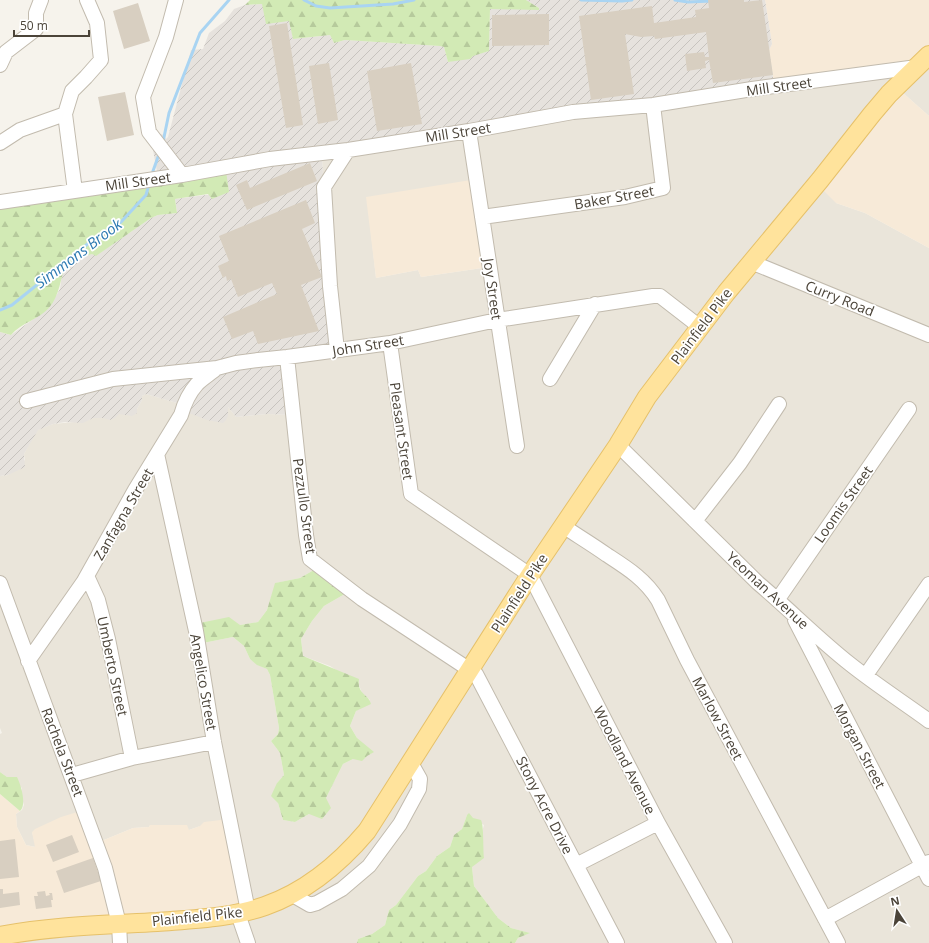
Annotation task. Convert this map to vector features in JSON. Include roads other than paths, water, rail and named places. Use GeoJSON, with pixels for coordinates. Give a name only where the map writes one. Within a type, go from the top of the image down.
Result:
{"type":"FeatureCollection","features":[{"type":"Feature","properties":{"kind":"main road","name":"Plainfield Pike"},"geometry":{"type":"LineString","coordinates":[[0,936],[30,930],[192,919],[243,912],[265,906],[292,894],[326,872],[352,850],[367,831],[530,575],[618,446],[647,397],[726,293],[820,180],[872,114],[889,94],[923,61]]}},
{"type":"Feature","properties":{"kind":"street"},"geometry":{"type":"LineString","coordinates":[[0,65],[6,52],[36,29],[36,13],[41,0]]}},
{"type":"Feature","properties":{"kind":"street"},"geometry":{"type":"LineString","coordinates":[[75,190],[65,114],[72,91],[101,60],[97,23],[87,0]]}},
{"type":"Feature","properties":{"kind":"street"},"geometry":{"type":"LineString","coordinates":[[176,0],[166,37],[143,97],[148,132],[182,175]]}},
{"type":"Feature","properties":{"kind":"street","name":"Mill Street"},"geometry":{"type":"LineString","coordinates":[[0,202],[182,175],[270,159],[348,150],[469,131],[573,112],[653,105],[923,61]]}},
{"type":"Feature","properties":{"kind":"street","name":"Baker Street"},"geometry":{"type":"LineString","coordinates":[[482,217],[625,197],[663,188],[653,105]]}},
{"type":"Feature","properties":{"kind":"street"},"geometry":{"type":"LineString","coordinates":[[0,143],[20,130],[65,114]]}},
{"type":"Feature","properties":{"kind":"street","name":"Joy Street"},"geometry":{"type":"LineString","coordinates":[[469,131],[517,446]]}},
{"type":"Feature","properties":{"kind":"street"},"geometry":{"type":"LineString","coordinates":[[337,350],[330,286],[324,187],[348,150]]}},
{"type":"Feature","properties":{"kind":"street","name":"Curry Road"},"geometry":{"type":"LineString","coordinates":[[751,262],[929,334]]}},
{"type":"Feature","properties":{"kind":"street","name":"John Street"},"geometry":{"type":"LineString","coordinates":[[27,401],[113,379],[217,368],[244,362],[390,343],[497,320],[595,304],[660,296],[700,327]]}},
{"type":"Feature","properties":{"kind":"street"},"geometry":{"type":"LineString","coordinates":[[550,379],[595,304]]}},
{"type":"Feature","properties":{"kind":"street","name":"Pleasant Street"},"geometry":{"type":"LineString","coordinates":[[390,343],[411,494],[530,575]]}},
{"type":"Feature","properties":{"kind":"street","name":"Pezzullo Street"},"geometry":{"type":"LineString","coordinates":[[287,357],[306,535],[310,559],[362,599],[470,670]]}},
{"type":"Feature","properties":{"kind":"street","name":"Zanfagna Street"},"geometry":{"type":"LineString","coordinates":[[28,661],[87,576],[135,490],[181,415],[193,389],[217,368]]}},
{"type":"Feature","properties":{"kind":"street"},"geometry":{"type":"LineString","coordinates":[[696,521],[740,463],[780,404]]}},
{"type":"Feature","properties":{"kind":"street","name":"Loomis Street"},"geometry":{"type":"LineString","coordinates":[[778,599],[909,409]]}},
{"type":"Feature","properties":{"kind":"street","name":"Yeoman Avenue"},"geometry":{"type":"LineString","coordinates":[[618,446],[791,613],[849,664],[929,721]]}},
{"type":"Feature","properties":{"kind":"street","name":"Angelico Street"},"geometry":{"type":"LineString","coordinates":[[157,454],[196,631],[248,943]]}},
{"type":"Feature","properties":{"kind":"street","name":"Marlow Street"},"geometry":{"type":"LineString","coordinates":[[563,526],[630,570],[643,581],[658,600],[687,660],[838,943]]}},
{"type":"Feature","properties":{"kind":"street","name":"Woodland Avenue"},"geometry":{"type":"LineString","coordinates":[[530,575],[658,823],[724,943]]}},
{"type":"Feature","properties":{"kind":"street","name":"Umberto Street"},"geometry":{"type":"LineString","coordinates":[[87,576],[98,600],[108,639],[132,758]]}},
{"type":"Feature","properties":{"kind":"street","name":"Rachela Street"},"geometry":{"type":"LineString","coordinates":[[0,583],[105,868],[119,924],[120,943]]}},
{"type":"Feature","properties":{"kind":"street"},"geometry":{"type":"LineString","coordinates":[[866,675],[929,584]]}},
{"type":"Feature","properties":{"kind":"street","name":"Morgan Street"},"geometry":{"type":"LineString","coordinates":[[791,613],[926,864],[929,879]]}},
{"type":"Feature","properties":{"kind":"street","name":"Stony Acre Drive"},"geometry":{"type":"LineString","coordinates":[[470,670],[476,674],[617,943]]}},
{"type":"Feature","properties":{"kind":"street"},"geometry":{"type":"LineString","coordinates":[[72,775],[132,758],[214,742]]}},
{"type":"Feature","properties":{"kind":"street"},"geometry":{"type":"LineString","coordinates":[[292,894],[310,905],[317,903],[342,889],[369,866],[400,824],[419,789],[420,779],[411,763]]}},
{"type":"Feature","properties":{"kind":"street"},"geometry":{"type":"LineString","coordinates":[[576,865],[658,823]]}},
{"type":"Feature","properties":{"kind":"street"},"geometry":{"type":"LineString","coordinates":[[826,919],[926,864]]}},
{"type":"Feature","properties":{"kind":"waterway","name":"Simmons Brook"},"geometry":{"type":"LineString","coordinates":[[163,142],[169,113],[200,33],[229,0]]}},
{"type":"Feature","properties":{"kind":"waterway","name":"Simmons Brook"},"geometry":{"type":"LineString","coordinates":[[304,0],[316,6],[330,8],[393,4],[414,0]]}},
{"type":"Feature","properties":{"kind":"waterway","name":"Simmons Brook"},"geometry":{"type":"LineString","coordinates":[[581,0],[632,0]]}},
{"type":"Feature","properties":{"kind":"waterway","name":"Simmons Brook"},"geometry":{"type":"LineString","coordinates":[[675,0],[688,2],[711,1]]}},
{"type":"Feature","properties":{"kind":"waterway","name":"Simmons Brook"},"geometry":{"type":"LineString","coordinates":[[153,171],[158,157]]}},
{"type":"Feature","properties":{"kind":"waterway","name":"Simmons Brook"},"geometry":{"type":"LineString","coordinates":[[0,310],[12,305],[95,238],[121,222],[146,195],[148,188]]}}]}
